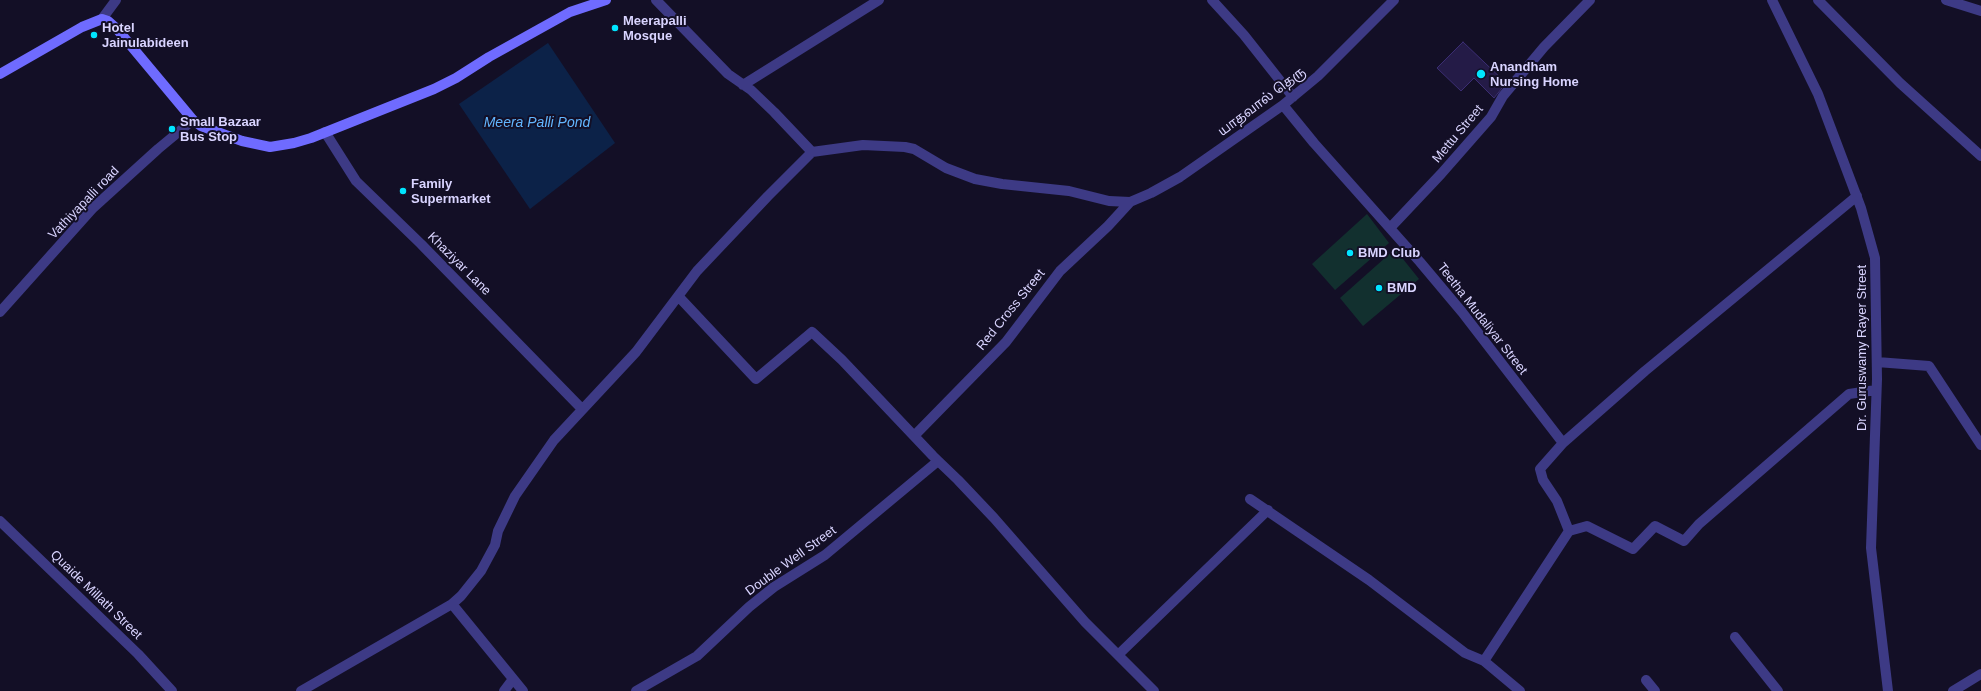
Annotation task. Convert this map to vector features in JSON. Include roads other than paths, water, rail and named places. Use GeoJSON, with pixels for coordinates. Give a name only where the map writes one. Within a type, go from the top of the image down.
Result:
{"type":"FeatureCollection","features":[{"type":"Feature","properties":{"kind":"street"},"geometry":{"type":"LineString","coordinates":[[0,74],[82,26],[102,19],[108,21],[117,29],[193,120],[201,126],[219,133],[270,147],[294,144],[390,107],[456,78],[489,56],[570,12],[606,0]]}},
{"type":"Feature","properties":{"kind":"street"},"geometry":{"type":"LineString","coordinates":[[656,0],[728,74],[774,112],[812,152]]}},
{"type":"Feature","properties":{"kind":"street"},"geometry":{"type":"LineString","coordinates":[[743,85],[879,0]]}},
{"type":"Feature","properties":{"kind":"street"},"geometry":{"type":"LineString","coordinates":[[1212,0],[1244,36],[1293,97]]}},
{"type":"Feature","properties":{"kind":"street","name":"யாதவால் தெரு"},"geometry":{"type":"LineString","coordinates":[[1130,202],[1151,193],[1180,177],[1283,105],[1347,48],[1394,0]]}},
{"type":"Feature","properties":{"kind":"street","name":"Mettu Street"},"geometry":{"type":"LineString","coordinates":[[1390,228],[1436,179],[1491,116],[1503,96],[1544,47],[1590,0]]}},
{"type":"Feature","properties":{"kind":"street","name":"Dr. Guruswamy Rayer Street"},"geometry":{"type":"LineString","coordinates":[[1772,0],[1818,94],[1870,235],[1875,258],[1877,362],[1870,548],[1888,691]]}},
{"type":"Feature","properties":{"kind":"street"},"geometry":{"type":"LineString","coordinates":[[1818,0],[1900,83],[1981,156]]}},
{"type":"Feature","properties":{"kind":"street"},"geometry":{"type":"LineString","coordinates":[[1946,0],[1981,11]]}},
{"type":"Feature","properties":{"kind":"street"},"geometry":{"type":"LineString","coordinates":[[102,19],[112,2]]}},
{"type":"Feature","properties":{"kind":"street","name":"Teetha Mudaliyar Street"},"geometry":{"type":"LineString","coordinates":[[1283,105],[1314,143],[1462,312],[1563,443]]}},
{"type":"Feature","properties":{"kind":"street","name":"Vathiyapalli road"},"geometry":{"type":"LineString","coordinates":[[0,312],[93,208],[158,149],[193,120]]}},
{"type":"Feature","properties":{"kind":"street","name":"Khaziyar Lane"},"geometry":{"type":"LineString","coordinates":[[325,132],[356,181],[421,244],[582,409]]}},
{"type":"Feature","properties":{"kind":"street"},"geometry":{"type":"LineString","coordinates":[[301,691],[452,604],[472,585],[496,545],[498,531],[515,496],[554,440],[636,352],[679,297],[697,271],[812,152],[863,145],[888,144],[914,149],[946,168],[975,179],[1002,184],[1069,190],[1109,200],[1130,202]]}},
{"type":"Feature","properties":{"kind":"street"},"geometry":{"type":"LineString","coordinates":[[1569,531],[1557,501],[1543,480],[1540,469],[1563,443],[1645,371],[1856,196]]}},
{"type":"Feature","properties":{"kind":"street","name":"Red Cross Street"},"geometry":{"type":"LineString","coordinates":[[914,436],[1006,342],[1060,271],[1108,226],[1130,202]]}},
{"type":"Feature","properties":{"kind":"street"},"geometry":{"type":"LineString","coordinates":[[679,297],[756,379],[812,332],[842,360],[994,518],[1085,622],[1119,654],[1154,691]]}},
{"type":"Feature","properties":{"kind":"street"},"geometry":{"type":"LineString","coordinates":[[1877,362],[1929,366],[1981,445]]}},
{"type":"Feature","properties":{"kind":"street"},"geometry":{"type":"LineString","coordinates":[[1484,661],[1569,531],[1587,526],[1633,549],[1655,526],[1684,541],[1699,524],[1849,394],[1876,390]]}},
{"type":"Feature","properties":{"kind":"street","name":"Double Well Street"},"geometry":{"type":"LineString","coordinates":[[636,691],[697,656],[774,587],[825,555],[938,461]]}},
{"type":"Feature","properties":{"kind":"street"},"geometry":{"type":"LineString","coordinates":[[1250,499],[1369,580],[1465,653],[1484,661],[1520,691]]}},
{"type":"Feature","properties":{"kind":"street"},"geometry":{"type":"LineString","coordinates":[[1119,654],[1268,510]]}},
{"type":"Feature","properties":{"kind":"street","name":"Quaide Millath Street"},"geometry":{"type":"LineString","coordinates":[[0,521],[138,654],[172,691]]}},
{"type":"Feature","properties":{"kind":"street"},"geometry":{"type":"LineString","coordinates":[[452,604],[523,691]]}},
{"type":"Feature","properties":{"kind":"street"},"geometry":{"type":"LineString","coordinates":[[1735,637],[1778,691]]}},
{"type":"Feature","properties":{"kind":"street"},"geometry":{"type":"LineString","coordinates":[[504,691],[513,679]]}},
{"type":"Feature","properties":{"kind":"street"},"geometry":{"type":"LineString","coordinates":[[1953,691],[1979,679]]}},
{"type":"Feature","properties":{"kind":"street"},"geometry":{"type":"LineString","coordinates":[[1646,680],[1655,691]]}},
{"type":"Feature","properties":{"kind":"water","name":"Meera Palli Pond"},"geometry":{"type":"Polygon","coordinates":[[[548,43],[615,143],[530,209],[459,104],[548,43]]]}},
{"type":"Feature","properties":{"kind":"place","name":"Meerapalli Mosque"},"geometry":{"type":"Point","coordinates":[615,28]}},
{"type":"Feature","properties":{"kind":"place","name":"Hotel Jainulabideen"},"geometry":{"type":"Point","coordinates":[94,35]}},
{"type":"Feature","properties":{"kind":"place","name":"Anandham Nursing Home"},"geometry":{"type":"Point","coordinates":[1481,74]}},
{"type":"Feature","properties":{"kind":"place","name":"Small Bazaar Bus Stop"},"geometry":{"type":"Point","coordinates":[172,129]}},
{"type":"Feature","properties":{"kind":"place","name":"Family Supermarket"},"geometry":{"type":"Point","coordinates":[403,191]}},
{"type":"Feature","properties":{"kind":"place","name":"BMD Club"},"geometry":{"type":"Point","coordinates":[1350,253]}},
{"type":"Feature","properties":{"kind":"place","name":"BMD"},"geometry":{"type":"Point","coordinates":[1379,288]}}]}
